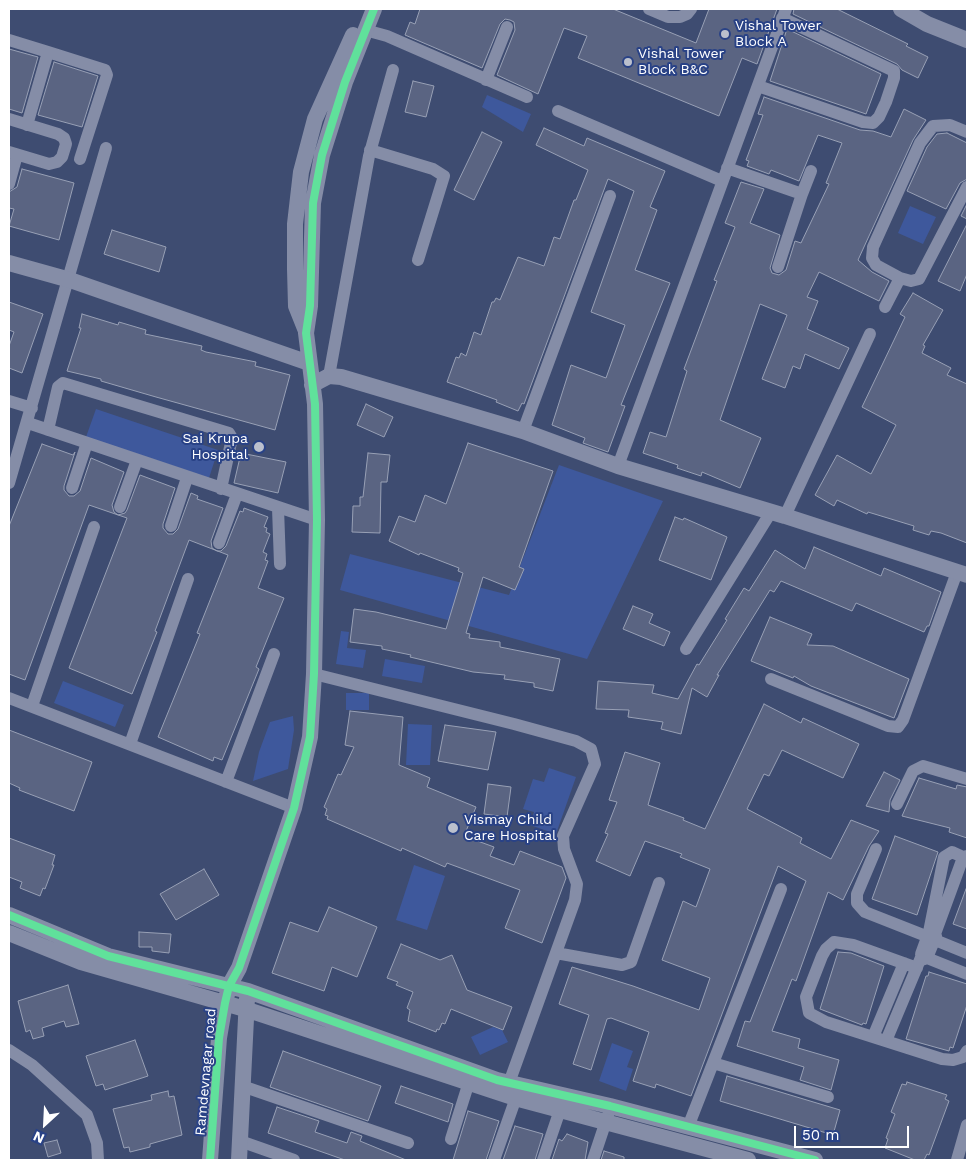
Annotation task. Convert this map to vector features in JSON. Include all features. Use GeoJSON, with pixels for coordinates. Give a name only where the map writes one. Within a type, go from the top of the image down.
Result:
{"type":"FeatureCollection","features":[{"type":"Feature","properties":{"kind":"street"},"geometry":{"type":"LineString","coordinates":[[374,9],[365,30],[387,36],[527,97]]}},
{"type":"Feature","properties":{"kind":"street"},"geometry":{"type":"LineString","coordinates":[[649,9],[668,17],[680,17],[687,14],[691,9]]}},
{"type":"Feature","properties":{"kind":"street"},"geometry":{"type":"LineString","coordinates":[[901,9],[927,24],[967,40]]}},
{"type":"Feature","properties":{"kind":"street"},"geometry":{"type":"LineString","coordinates":[[618,466],[784,13],[894,70],[894,78],[886,102],[879,116],[873,122],[863,122],[758,86]]}},
{"type":"Feature","properties":{"kind":"street"},"geometry":{"type":"LineString","coordinates":[[486,80],[507,27]]}},
{"type":"Feature","properties":{"kind":"street","name":"Ramdevnagar road"},"geometry":{"type":"LineString","coordinates":[[210,1160],[224,1003],[229,986],[239,968],[294,808],[310,737],[314,674],[317,520],[315,404],[308,363],[306,333],[296,306],[295,224],[301,172],[315,119],[334,74],[353,36],[365,30]]}},
{"type":"Feature","properties":{"kind":"street"},"geometry":{"type":"LineString","coordinates":[[9,40],[105,70],[106,75],[80,159]]}},
{"type":"Feature","properties":{"kind":"street"},"geometry":{"type":"LineString","coordinates":[[27,125],[48,52]]}},
{"type":"Feature","properties":{"kind":"street"},"geometry":{"type":"LineString","coordinates":[[329,376],[370,150],[393,70]]}},
{"type":"Feature","properties":{"kind":"street"},"geometry":{"type":"LineString","coordinates":[[558,110],[722,181]]}},
{"type":"Feature","properties":{"kind":"street"},"geometry":{"type":"LineString","coordinates":[[9,119],[64,138],[66,144],[63,154],[57,162],[49,164],[13,153],[9,184]]}},
{"type":"Feature","properties":{"kind":"street"},"geometry":{"type":"LineString","coordinates":[[967,132],[950,125],[933,126],[920,143],[873,247],[872,258],[876,265],[900,278],[911,281],[918,279],[924,272],[967,187]]}},
{"type":"Feature","properties":{"kind":"street"},"geometry":{"type":"LineString","coordinates":[[9,483],[70,280],[106,148]]}},
{"type":"Feature","properties":{"kind":"street"},"geometry":{"type":"LineString","coordinates":[[370,150],[434,169],[444,176],[418,260]]}},
{"type":"Feature","properties":{"kind":"street"},"geometry":{"type":"LineString","coordinates":[[63,154],[101,166]]}},
{"type":"Feature","properties":{"kind":"street"},"geometry":{"type":"LineString","coordinates":[[727,168],[802,194]]}},
{"type":"Feature","properties":{"kind":"street"},"geometry":{"type":"LineString","coordinates":[[778,267],[811,171]]}},
{"type":"Feature","properties":{"kind":"street"},"geometry":{"type":"LineString","coordinates":[[522,432],[610,196]]}},
{"type":"Feature","properties":{"kind":"street"},"geometry":{"type":"LineString","coordinates":[[9,263],[70,280],[308,363]]}},
{"type":"Feature","properties":{"kind":"street"},"geometry":{"type":"LineString","coordinates":[[885,307],[900,278]]}},
{"type":"Feature","properties":{"kind":"street"},"geometry":{"type":"LineString","coordinates":[[686,649],[778,514],[870,334]]}},
{"type":"Feature","properties":{"kind":"street"},"geometry":{"type":"LineString","coordinates":[[312,385],[329,376],[341,377],[522,432],[618,466],[778,514],[962,573],[903,720],[898,727],[888,726],[771,679]]}},
{"type":"Feature","properties":{"kind":"street"},"geometry":{"type":"LineString","coordinates":[[48,430],[58,387],[63,383],[229,433],[232,438],[221,489]]}},
{"type":"Feature","properties":{"kind":"street"},"geometry":{"type":"LineString","coordinates":[[9,400],[32,408]]}},
{"type":"Feature","properties":{"kind":"street"},"geometry":{"type":"LineString","coordinates":[[28,423],[187,478],[317,520]]}},
{"type":"Feature","properties":{"kind":"street"},"geometry":{"type":"LineString","coordinates":[[72,488],[87,443]]}},
{"type":"Feature","properties":{"kind":"street"},"geometry":{"type":"LineString","coordinates":[[120,507],[137,460]]}},
{"type":"Feature","properties":{"kind":"street"},"geometry":{"type":"LineString","coordinates":[[171,526],[187,478]]}},
{"type":"Feature","properties":{"kind":"street"},"geometry":{"type":"LineString","coordinates":[[219,543],[237,494]]}},
{"type":"Feature","properties":{"kind":"street"},"geometry":{"type":"LineString","coordinates":[[278,508],[280,564]]}},
{"type":"Feature","properties":{"kind":"street"},"geometry":{"type":"LineString","coordinates":[[32,706],[94,527]]}},
{"type":"Feature","properties":{"kind":"street"},"geometry":{"type":"LineString","coordinates":[[130,744],[188,579]]}},
{"type":"Feature","properties":{"kind":"street"},"geometry":{"type":"LineString","coordinates":[[226,782],[274,654]]}},
{"type":"Feature","properties":{"kind":"street"},"geometry":{"type":"LineString","coordinates":[[314,674],[514,724],[576,741],[591,749],[595,764],[563,836],[564,849],[577,884],[575,900],[556,953],[494,1160]]}},
{"type":"Feature","properties":{"kind":"street"},"geometry":{"type":"LineString","coordinates":[[9,698],[294,808]]}},
{"type":"Feature","properties":{"kind":"street"},"geometry":{"type":"LineString","coordinates":[[897,804],[913,772],[923,766],[967,779]]}},
{"type":"Feature","properties":{"kind":"street"},"geometry":{"type":"LineString","coordinates":[[876,848],[857,894],[857,903],[865,912],[931,936],[967,953]]}},
{"type":"Feature","properties":{"kind":"street"},"geometry":{"type":"LineString","coordinates":[[886,1041],[916,968],[924,957],[961,863],[966,857],[952,852],[944,857],[931,936]]}},
{"type":"Feature","properties":{"kind":"street"},"geometry":{"type":"LineString","coordinates":[[556,953],[622,965],[631,962],[659,883]]}},
{"type":"Feature","properties":{"kind":"street"},"geometry":{"type":"LineString","coordinates":[[688,1127],[781,889]]}},
{"type":"Feature","properties":{"kind":"street"},"geometry":{"type":"LineString","coordinates":[[9,915],[108,956],[248,991],[515,1088],[562,1111],[748,1160]]}},
{"type":"Feature","properties":{"kind":"street"},"geometry":{"type":"LineString","coordinates":[[9,933],[80,962],[245,1009],[468,1082],[515,1088],[610,1106],[815,1160]]}},
{"type":"Feature","properties":{"kind":"street"},"geometry":{"type":"LineString","coordinates":[[916,968],[853,945],[834,942],[826,949],[822,956],[806,997],[808,1013],[826,1022],[942,1059],[953,1060],[963,1057],[967,1051]]}},
{"type":"Feature","properties":{"kind":"street"},"geometry":{"type":"LineString","coordinates":[[924,957],[967,974]]}},
{"type":"Feature","properties":{"kind":"street"},"geometry":{"type":"LineString","coordinates":[[873,1037],[904,963]]}},
{"type":"Feature","properties":{"kind":"street"},"geometry":{"type":"LineString","coordinates":[[239,968],[248,991],[245,1009],[239,1160]]}},
{"type":"Feature","properties":{"kind":"street"},"geometry":{"type":"LineString","coordinates":[[9,1050],[32,1065],[87,1114],[97,1143],[98,1160]]}},
{"type":"Feature","properties":{"kind":"street"},"geometry":{"type":"LineString","coordinates":[[713,1063],[828,1097]]}},
{"type":"Feature","properties":{"kind":"street"},"geometry":{"type":"LineString","coordinates":[[451,1139],[468,1082]]}},
{"type":"Feature","properties":{"kind":"street"},"geometry":{"type":"LineString","coordinates":[[242,1086],[408,1143]]}},
{"type":"Feature","properties":{"kind":"street"},"geometry":{"type":"LineString","coordinates":[[593,1160],[610,1106]]}},
{"type":"Feature","properties":{"kind":"street"},"geometry":{"type":"LineString","coordinates":[[543,1160],[562,1111]]}},
{"type":"Feature","properties":{"kind":"street"},"geometry":{"type":"LineString","coordinates":[[549,1160],[562,1111]]}},
{"type":"Feature","properties":{"kind":"street"},"geometry":{"type":"LineString","coordinates":[[957,1160],[967,1125]]}},
{"type":"Feature","properties":{"kind":"street"},"geometry":{"type":"LineString","coordinates":[[240,1141],[294,1160]]}},
{"type":"Feature","properties":{"kind":"shaded area"},"geometry":{"type":"Polygon","coordinates":[[[487,95],[531,114],[523,132],[482,107],[487,95]]]}},
{"type":"Feature","properties":{"kind":"shaded area"},"geometry":{"type":"Polygon","coordinates":[[[910,206],[936,217],[923,244],[898,233],[910,206]]]}},
{"type":"Feature","properties":{"kind":"shaded area"},"geometry":{"type":"Polygon","coordinates":[[[96,409],[218,450],[209,478],[86,437],[96,409]]]}},
{"type":"Feature","properties":{"kind":"shaded area"},"geometry":{"type":"Polygon","coordinates":[[[559,465],[663,501],[587,659],[340,590],[350,554],[509,595],[559,465]]]}},
{"type":"Feature","properties":{"kind":"shaded area"},"geometry":{"type":"Polygon","coordinates":[[[341,631],[349,632],[347,648],[366,650],[363,668],[336,664],[341,631]]]}},
{"type":"Feature","properties":{"kind":"shaded area"},"geometry":{"type":"Polygon","coordinates":[[[385,659],[425,666],[422,683],[382,676],[385,659]]]}},
{"type":"Feature","properties":{"kind":"shaded area"},"geometry":{"type":"Polygon","coordinates":[[[63,681],[124,705],[115,727],[54,703],[63,681]]]}},
{"type":"Feature","properties":{"kind":"shaded area"},"geometry":{"type":"Polygon","coordinates":[[[346,693],[369,693],[369,710],[346,710],[346,693]]]}},
{"type":"Feature","properties":{"kind":"shaded area"},"geometry":{"type":"Polygon","coordinates":[[[293,716],[294,730],[288,769],[253,781],[259,752],[270,722],[293,716]]]}},
{"type":"Feature","properties":{"kind":"shaded area"},"geometry":{"type":"Polygon","coordinates":[[[408,724],[432,725],[430,765],[406,765],[408,724]]]}},
{"type":"Feature","properties":{"kind":"shaded area"},"geometry":{"type":"Polygon","coordinates":[[[549,768],[576,777],[556,834],[530,825],[534,812],[523,809],[533,779],[544,782],[549,768]]]}},
{"type":"Feature","properties":{"kind":"shaded area"},"geometry":{"type":"Polygon","coordinates":[[[414,865],[445,876],[427,930],[396,920],[414,865]]]}},
{"type":"Feature","properties":{"kind":"shaded area"},"geometry":{"type":"Polygon","coordinates":[[[493,1027],[502,1030],[508,1042],[480,1055],[471,1037],[493,1027]]]}},
{"type":"Feature","properties":{"kind":"shaded area"},"geometry":{"type":"Polygon","coordinates":[[[612,1043],[633,1051],[627,1067],[633,1069],[626,1091],[599,1081],[612,1043]]]}},
{"type":"Feature","properties":{"kind":"building"},"geometry":{"type":"Polygon","coordinates":[[[420,9],[613,9],[696,43],[709,9],[777,9],[757,64],[742,58],[719,116],[578,58],[587,36],[564,28],[538,94],[497,75],[515,30],[514,22],[505,19],[500,24],[482,68],[405,35],[410,22],[415,24],[420,9]]]}},
{"type":"Feature","properties":{"kind":"building"},"geometry":{"type":"Polygon","coordinates":[[[794,9],[837,9],[908,44],[906,46],[928,57],[918,78],[902,70],[897,64],[793,14],[794,9]]]}},
{"type":"Feature","properties":{"kind":"building"},"geometry":{"type":"Polygon","coordinates":[[[787,29],[881,74],[866,114],[770,81],[787,29]]]}},
{"type":"Feature","properties":{"kind":"building"},"geometry":{"type":"Polygon","coordinates":[[[9,49],[38,57],[22,113],[9,109],[9,49]]]}},
{"type":"Feature","properties":{"kind":"building"},"geometry":{"type":"Polygon","coordinates":[[[54,62],[98,76],[82,127],[38,115],[54,62]]]}},
{"type":"Feature","properties":{"kind":"building"},"geometry":{"type":"Polygon","coordinates":[[[413,81],[434,86],[426,117],[405,112],[413,81]]]}},
{"type":"Feature","properties":{"kind":"building"},"geometry":{"type":"Polygon","coordinates":[[[764,97],[860,130],[873,131],[891,137],[904,109],[926,120],[913,140],[858,260],[872,272],[889,281],[879,301],[819,272],[807,297],[818,301],[807,329],[849,348],[839,369],[805,354],[800,369],[793,366],[785,388],[762,379],[787,315],[760,304],[720,420],[761,438],[740,488],[702,472],[701,476],[677,468],[678,465],[643,453],[650,432],[666,437],[687,371],[684,369],[717,281],[714,280],[735,227],[725,223],[741,182],[764,189],[750,223],[780,235],[770,268],[772,273],[779,275],[786,270],[795,241],[801,243],[829,184],[826,183],[842,143],[818,135],[799,181],[771,170],[769,174],[747,166],[749,161],[746,160],[763,115],[758,114],[764,97]]]}},
{"type":"Feature","properties":{"kind":"building"},"geometry":{"type":"Polygon","coordinates":[[[544,128],[584,146],[587,138],[665,171],[650,207],[657,210],[635,270],[670,283],[621,405],[625,406],[608,452],[583,443],[585,438],[552,425],[571,365],[606,378],[625,325],[591,312],[634,191],[608,179],[524,404],[522,403],[518,411],[496,402],[497,400],[447,382],[456,357],[459,358],[461,353],[466,356],[474,332],[481,335],[492,302],[496,298],[500,300],[518,257],[544,266],[554,237],[560,239],[574,200],[576,200],[588,170],[536,145],[544,128]]]}},
{"type":"Feature","properties":{"kind":"building"},"geometry":{"type":"Polygon","coordinates":[[[482,132],[502,142],[474,200],[454,190],[482,132]]]}},
{"type":"Feature","properties":{"kind":"building"},"geometry":{"type":"Polygon","coordinates":[[[947,133],[967,143],[967,179],[960,183],[946,209],[907,191],[927,147],[937,134],[947,133]]]}},
{"type":"Feature","properties":{"kind":"building"},"geometry":{"type":"Polygon","coordinates":[[[22,169],[74,183],[59,240],[9,226],[14,209],[9,208],[9,192],[17,187],[22,169]]]}},
{"type":"Feature","properties":{"kind":"building"},"geometry":{"type":"Polygon","coordinates":[[[967,204],[967,219],[961,216],[967,204]]]}},
{"type":"Feature","properties":{"kind":"building"},"geometry":{"type":"Polygon","coordinates":[[[967,224],[967,274],[960,291],[938,281],[967,224]]]}},
{"type":"Feature","properties":{"kind":"building"},"geometry":{"type":"Polygon","coordinates":[[[112,230],[166,247],[159,272],[104,254],[112,230]]]}},
{"type":"Feature","properties":{"kind":"building"},"geometry":{"type":"Polygon","coordinates":[[[913,293],[943,310],[923,345],[925,346],[922,353],[951,368],[947,375],[967,384],[967,543],[941,533],[931,531],[929,535],[913,530],[914,526],[868,512],[867,514],[837,500],[834,506],[815,495],[837,455],[871,474],[896,425],[862,407],[905,317],[900,314],[913,293]]]}},
{"type":"Feature","properties":{"kind":"building"},"geometry":{"type":"Polygon","coordinates":[[[9,302],[43,314],[22,373],[9,368],[9,346],[14,332],[9,330],[9,302]]]}},
{"type":"Feature","properties":{"kind":"building"},"geometry":{"type":"Polygon","coordinates":[[[82,314],[118,325],[119,322],[146,330],[145,334],[202,346],[201,350],[206,352],[256,362],[255,366],[290,375],[275,430],[101,381],[101,379],[67,371],[81,328],[79,328],[82,314]]]}},
{"type":"Feature","properties":{"kind":"building"},"geometry":{"type":"Polygon","coordinates":[[[366,404],[393,417],[384,437],[357,425],[366,404]]]}},
{"type":"Feature","properties":{"kind":"building"},"geometry":{"type":"Polygon","coordinates":[[[468,443],[553,471],[519,567],[524,569],[515,590],[483,577],[466,633],[470,634],[469,638],[500,642],[500,647],[560,659],[553,691],[534,687],[534,683],[504,679],[505,675],[473,672],[382,649],[382,646],[350,642],[354,609],[376,612],[446,629],[463,573],[458,571],[459,568],[420,553],[419,555],[389,541],[399,516],[415,522],[425,495],[446,504],[468,443]]]}},
{"type":"Feature","properties":{"kind":"building"},"geometry":{"type":"Polygon","coordinates":[[[42,444],[73,455],[75,452],[64,486],[64,490],[69,496],[74,496],[80,491],[91,458],[124,472],[112,505],[114,512],[118,515],[89,505],[25,680],[9,674],[9,526],[42,444]]]}},
{"type":"Feature","properties":{"kind":"building"},"geometry":{"type":"Polygon","coordinates":[[[241,453],[286,462],[278,493],[234,483],[241,453]]]}},
{"type":"Feature","properties":{"kind":"building"},"geometry":{"type":"Polygon","coordinates":[[[368,453],[390,455],[387,482],[381,482],[380,533],[352,532],[353,506],[360,506],[360,497],[363,497],[368,453]]]}},
{"type":"Feature","properties":{"kind":"building"},"geometry":{"type":"Polygon","coordinates":[[[140,475],[175,488],[163,524],[163,528],[168,534],[173,534],[178,529],[191,493],[198,496],[197,499],[223,508],[211,541],[212,548],[216,550],[189,540],[155,631],[157,632],[132,694],[69,668],[127,518],[118,515],[125,513],[127,510],[140,475]]]}},
{"type":"Feature","properties":{"kind":"building"},"geometry":{"type":"Polygon","coordinates":[[[244,508],[268,517],[264,527],[267,528],[266,532],[270,534],[263,552],[267,554],[265,560],[268,561],[258,588],[284,598],[256,667],[259,669],[222,760],[214,757],[213,761],[158,737],[200,634],[197,633],[228,555],[218,551],[221,551],[226,546],[240,511],[243,512],[244,508]]]}},
{"type":"Feature","properties":{"kind":"building"},"geometry":{"type":"Polygon","coordinates":[[[675,517],[683,520],[684,518],[727,537],[711,580],[659,560],[675,517]]]}},
{"type":"Feature","properties":{"kind":"building"},"geometry":{"type":"Polygon","coordinates":[[[814,547],[881,576],[884,568],[941,592],[929,626],[927,626],[924,632],[856,603],[852,611],[781,581],[774,592],[770,590],[717,675],[719,675],[707,697],[692,688],[681,734],[661,729],[663,722],[628,717],[629,710],[596,709],[598,681],[654,685],[652,693],[678,699],[697,664],[699,665],[727,620],[725,619],[744,588],[749,591],[775,550],[805,569],[814,547]]]}},
{"type":"Feature","properties":{"kind":"building"},"geometry":{"type":"Polygon","coordinates":[[[633,606],[653,614],[649,623],[670,632],[664,646],[623,629],[633,606]]]}},
{"type":"Feature","properties":{"kind":"building"},"geometry":{"type":"Polygon","coordinates":[[[770,617],[812,634],[807,645],[833,646],[909,679],[894,718],[811,686],[794,676],[793,678],[751,661],[770,617]]]}},
{"type":"Feature","properties":{"kind":"building"},"geometry":{"type":"Polygon","coordinates":[[[764,704],[801,723],[803,718],[859,744],[843,778],[782,750],[769,776],[764,774],[747,809],[802,838],[800,843],[831,859],[851,820],[879,831],[869,846],[843,900],[828,892],[796,981],[792,979],[772,1031],[800,1039],[798,1048],[839,1060],[831,1090],[800,1080],[804,1067],[737,1046],[745,1021],[750,1022],[806,881],[778,866],[691,1096],[656,1084],[655,1088],[633,1081],[649,1032],[611,1018],[607,1019],[591,1070],[573,1064],[589,1015],[559,1004],[572,967],[633,986],[699,1010],[710,978],[662,960],[683,901],[696,907],[710,869],[680,857],[682,854],[645,841],[630,876],[596,861],[608,834],[605,833],[617,802],[609,800],[625,752],[660,763],[648,805],[684,818],[683,820],[705,829],[764,704]]]}},
{"type":"Feature","properties":{"kind":"building"},"geometry":{"type":"Polygon","coordinates":[[[350,711],[403,717],[399,765],[430,778],[427,787],[476,807],[464,836],[494,847],[490,856],[514,865],[520,851],[562,867],[566,878],[542,943],[505,928],[520,890],[447,863],[445,867],[402,848],[401,851],[327,819],[328,816],[325,815],[327,809],[324,807],[338,774],[341,775],[354,747],[345,745],[350,711]]]}},
{"type":"Feature","properties":{"kind":"building"},"geometry":{"type":"Polygon","coordinates":[[[445,725],[496,732],[488,770],[438,761],[445,725]]]}},
{"type":"Feature","properties":{"kind":"building"},"geometry":{"type":"Polygon","coordinates":[[[9,730],[92,762],[74,811],[19,790],[20,788],[9,783],[9,730]]]}},
{"type":"Feature","properties":{"kind":"building"},"geometry":{"type":"Polygon","coordinates":[[[884,772],[900,780],[890,800],[889,812],[866,806],[884,772]]]}},
{"type":"Feature","properties":{"kind":"building"},"geometry":{"type":"Polygon","coordinates":[[[919,778],[956,789],[957,785],[967,787],[967,838],[949,832],[950,828],[902,816],[919,778]]]}},
{"type":"Feature","properties":{"kind":"building"},"geometry":{"type":"Polygon","coordinates":[[[488,784],[511,787],[507,817],[484,814],[488,784]]]}},
{"type":"Feature","properties":{"kind":"building"},"geometry":{"type":"Polygon","coordinates":[[[895,836],[938,852],[917,915],[872,899],[895,836]]]}},
{"type":"Feature","properties":{"kind":"building"},"geometry":{"type":"Polygon","coordinates":[[[9,838],[55,855],[52,865],[54,865],[45,889],[43,888],[40,896],[20,888],[22,882],[9,877],[9,838]]]}},
{"type":"Feature","properties":{"kind":"building"},"geometry":{"type":"Polygon","coordinates":[[[204,869],[219,895],[176,920],[160,894],[204,869]]]}},
{"type":"Feature","properties":{"kind":"building"},"geometry":{"type":"Polygon","coordinates":[[[967,889],[967,929],[953,924],[967,889]]]}},
{"type":"Feature","properties":{"kind":"building"},"geometry":{"type":"Polygon","coordinates":[[[329,907],[377,927],[357,977],[332,967],[324,991],[272,973],[290,922],[318,932],[329,907]]]}},
{"type":"Feature","properties":{"kind":"building"},"geometry":{"type":"Polygon","coordinates":[[[139,932],[171,934],[169,953],[152,951],[152,947],[139,947],[139,932]]]}},
{"type":"Feature","properties":{"kind":"building"},"geometry":{"type":"Polygon","coordinates":[[[401,944],[440,960],[452,955],[467,990],[512,1007],[503,1030],[451,1009],[445,1024],[442,1023],[436,1032],[408,1021],[410,1010],[407,1008],[413,992],[396,985],[398,982],[387,978],[401,944]]]}},
{"type":"Feature","properties":{"kind":"building"},"geometry":{"type":"Polygon","coordinates":[[[838,952],[851,953],[884,966],[866,1024],[863,1023],[862,1025],[820,1009],[838,952]]]}},
{"type":"Feature","properties":{"kind":"building"},"geometry":{"type":"Polygon","coordinates":[[[929,972],[967,984],[967,1005],[953,1048],[950,1047],[949,1051],[906,1039],[926,976],[928,976],[929,972]]]}},
{"type":"Feature","properties":{"kind":"building"},"geometry":{"type":"Polygon","coordinates":[[[68,985],[79,1024],[66,1027],[64,1021],[42,1028],[44,1036],[33,1039],[30,1030],[26,1032],[18,1001],[68,985]]]}},
{"type":"Feature","properties":{"kind":"building"},"geometry":{"type":"Polygon","coordinates":[[[135,1040],[148,1076],[105,1090],[103,1084],[96,1086],[86,1056],[135,1040]]]}},
{"type":"Feature","properties":{"kind":"building"},"geometry":{"type":"Polygon","coordinates":[[[283,1051],[381,1086],[368,1121],[270,1087],[283,1051]]]}},
{"type":"Feature","properties":{"kind":"building"},"geometry":{"type":"Polygon","coordinates":[[[727,1076],[840,1110],[833,1135],[720,1101],[727,1076]]]}},
{"type":"Feature","properties":{"kind":"building"},"geometry":{"type":"Polygon","coordinates":[[[907,1082],[947,1095],[945,1099],[949,1101],[929,1155],[927,1154],[924,1160],[915,1160],[885,1148],[888,1139],[886,1138],[895,1114],[891,1112],[902,1084],[906,1085],[907,1082]]]}},
{"type":"Feature","properties":{"kind":"building"},"geometry":{"type":"Polygon","coordinates":[[[401,1086],[453,1104],[448,1122],[395,1103],[401,1086]]]}},
{"type":"Feature","properties":{"kind":"building"},"geometry":{"type":"Polygon","coordinates":[[[168,1091],[169,1097],[174,1096],[182,1135],[130,1152],[129,1147],[124,1148],[113,1109],[152,1100],[151,1095],[168,1091]]]}},
{"type":"Feature","properties":{"kind":"building"},"geometry":{"type":"Polygon","coordinates":[[[277,1107],[319,1121],[315,1132],[347,1143],[351,1132],[362,1136],[360,1141],[406,1160],[345,1160],[268,1133],[277,1107]]]}},
{"type":"Feature","properties":{"kind":"building"},"geometry":{"type":"Polygon","coordinates":[[[468,1111],[499,1121],[486,1160],[453,1160],[468,1111]]]}},
{"type":"Feature","properties":{"kind":"building"},"geometry":{"type":"Polygon","coordinates":[[[515,1126],[543,1134],[535,1160],[503,1160],[515,1126]]]}},
{"type":"Feature","properties":{"kind":"building"},"geometry":{"type":"Polygon","coordinates":[[[567,1134],[588,1142],[585,1160],[552,1160],[559,1139],[562,1141],[567,1134]]]}},
{"type":"Feature","properties":{"kind":"building"},"geometry":{"type":"Polygon","coordinates":[[[57,1140],[61,1153],[48,1157],[44,1143],[57,1140]]]}},
{"type":"Feature","properties":{"kind":"building"},"geometry":{"type":"Polygon","coordinates":[[[604,1151],[624,1157],[624,1160],[601,1160],[604,1151]]]}},
{"type":"Feature","properties":{"kind":"cycle path"},"geometry":{"type":"LineString","coordinates":[[210,1160],[219,1038],[229,986],[239,968],[294,808],[310,737],[314,674],[317,520],[315,404],[306,333],[310,306],[313,203],[322,155],[345,82],[374,9]]}},
{"type":"Feature","properties":{"kind":"cycle path"},"geometry":{"type":"LineString","coordinates":[[9,915],[108,956],[248,991],[497,1080],[610,1106],[815,1160]]}},
{"type":"Feature","properties":{"kind":"place","name":"Vishal Tower Block A"},"geometry":{"type":"Point","coordinates":[725,34]}},
{"type":"Feature","properties":{"kind":"place","name":"Vishal Tower Block B&C"},"geometry":{"type":"Point","coordinates":[628,62]}},
{"type":"Feature","properties":{"kind":"place","name":"Sai Krupa Hospital"},"geometry":{"type":"Point","coordinates":[259,447]}},
{"type":"Feature","properties":{"kind":"place","name":"Vismay Child Care Hospital"},"geometry":{"type":"Point","coordinates":[453,828]}}]}
